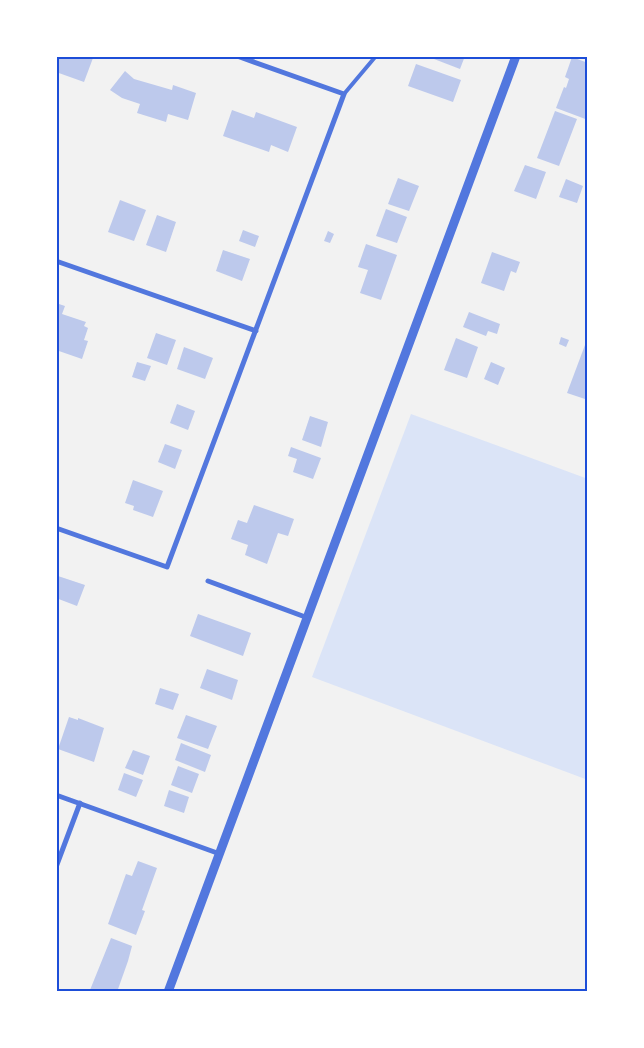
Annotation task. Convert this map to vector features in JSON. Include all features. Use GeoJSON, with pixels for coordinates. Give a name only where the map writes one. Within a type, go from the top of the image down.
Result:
{"type":"FeatureCollection","features":[{"type":"Feature","properties":{"kind":"street"},"geometry":{"type":"LineString","coordinates":[[56,528],[167,567],[344,94],[237,56]]}},
{"type":"Feature","properties":{"kind":"street"},"geometry":{"type":"LineString","coordinates":[[168,992],[516,56]]}},
{"type":"Feature","properties":{"kind":"street"},"geometry":{"type":"LineString","coordinates":[[56,261],[256,331]]}},
{"type":"Feature","properties":{"kind":"street"},"geometry":{"type":"LineString","coordinates":[[208,581],[308,618]]}},
{"type":"Feature","properties":{"kind":"street"},"geometry":{"type":"LineString","coordinates":[[56,795],[220,854]]}},
{"type":"Feature","properties":{"kind":"street"},"geometry":{"type":"LineString","coordinates":[[56,867],[80,803]]}},
{"type":"Feature","properties":{"kind":"lane"},"geometry":{"type":"LineString","coordinates":[[344,94],[376,56]]}},
{"type":"Feature","properties":{"kind":"shaded area"},"geometry":{"type":"Polygon","coordinates":[[[411,414],[588,479],[588,780],[312,677],[411,414]]]}},
{"type":"Feature","properties":{"kind":"building"},"geometry":{"type":"Polygon","coordinates":[[[56,56],[88,56],[93,58],[84,82],[56,72],[56,56]]]}},
{"type":"Feature","properties":{"kind":"building"},"geometry":{"type":"Polygon","coordinates":[[[435,56],[465,56],[460,69],[434,59],[435,56]]]}},
{"type":"Feature","properties":{"kind":"building"},"geometry":{"type":"Polygon","coordinates":[[[572,57],[588,63],[588,120],[556,108],[569,79],[565,77],[572,57]]]}},
{"type":"Feature","properties":{"kind":"building"},"geometry":{"type":"Polygon","coordinates":[[[416,64],[461,80],[453,102],[408,86],[416,64]]]}},
{"type":"Feature","properties":{"kind":"building"},"geometry":{"type":"Polygon","coordinates":[[[125,71],[134,79],[172,90],[173,85],[196,93],[188,120],[168,114],[166,122],[137,113],[140,104],[122,98],[110,90],[125,71]]]}},
{"type":"Feature","properties":{"kind":"building"},"geometry":{"type":"Polygon","coordinates":[[[232,110],[254,118],[256,112],[297,127],[288,152],[271,145],[269,152],[223,136],[232,110]]]}},
{"type":"Feature","properties":{"kind":"building"},"geometry":{"type":"Polygon","coordinates":[[[555,111],[577,119],[559,166],[537,158],[555,111]]]}},
{"type":"Feature","properties":{"kind":"building"},"geometry":{"type":"Polygon","coordinates":[[[525,165],[546,172],[536,199],[514,191],[525,165]]]}},
{"type":"Feature","properties":{"kind":"building"},"geometry":{"type":"Polygon","coordinates":[[[398,178],[419,186],[409,211],[388,204],[398,178]]]}},
{"type":"Feature","properties":{"kind":"building"},"geometry":{"type":"Polygon","coordinates":[[[566,179],[583,186],[577,203],[559,197],[566,179]]]}},
{"type":"Feature","properties":{"kind":"building"},"geometry":{"type":"Polygon","coordinates":[[[120,200],[146,210],[134,241],[108,232],[120,200]]]}},
{"type":"Feature","properties":{"kind":"building"},"geometry":{"type":"Polygon","coordinates":[[[386,209],[407,217],[397,243],[376,236],[386,209]]]}},
{"type":"Feature","properties":{"kind":"building"},"geometry":{"type":"Polygon","coordinates":[[[157,215],[176,222],[166,252],[146,245],[157,215]]]}},
{"type":"Feature","properties":{"kind":"building"},"geometry":{"type":"Polygon","coordinates":[[[243,230],[259,236],[255,247],[239,241],[243,230]]]}},
{"type":"Feature","properties":{"kind":"building"},"geometry":{"type":"Polygon","coordinates":[[[328,231],[334,234],[330,243],[324,241],[328,231]]]}},
{"type":"Feature","properties":{"kind":"building"},"geometry":{"type":"Polygon","coordinates":[[[366,244],[397,255],[381,300],[360,293],[368,270],[358,267],[366,244]]]}},
{"type":"Feature","properties":{"kind":"building"},"geometry":{"type":"Polygon","coordinates":[[[223,250],[250,259],[242,281],[216,271],[223,250]]]}},
{"type":"Feature","properties":{"kind":"building"},"geometry":{"type":"Polygon","coordinates":[[[492,252],[520,262],[516,273],[511,271],[504,291],[481,283],[492,252]]]}},
{"type":"Feature","properties":{"kind":"building"},"geometry":{"type":"Polygon","coordinates":[[[56,303],[65,306],[62,314],[86,322],[84,326],[88,328],[84,340],[88,341],[82,359],[56,350],[56,303]]]}},
{"type":"Feature","properties":{"kind":"building"},"geometry":{"type":"Polygon","coordinates":[[[469,312],[500,324],[497,334],[488,331],[486,336],[463,327],[469,312]]]}},
{"type":"Feature","properties":{"kind":"building"},"geometry":{"type":"Polygon","coordinates":[[[156,333],[176,340],[167,365],[147,358],[156,333]]]}},
{"type":"Feature","properties":{"kind":"building"},"geometry":{"type":"Polygon","coordinates":[[[561,337],[569,340],[566,347],[559,344],[561,337]]]}},
{"type":"Feature","properties":{"kind":"building"},"geometry":{"type":"Polygon","coordinates":[[[456,338],[478,347],[467,378],[444,370],[456,338]]]}},
{"type":"Feature","properties":{"kind":"building"},"geometry":{"type":"Polygon","coordinates":[[[585,345],[588,346],[588,400],[567,393],[585,345]]]}},
{"type":"Feature","properties":{"kind":"building"},"geometry":{"type":"Polygon","coordinates":[[[184,347],[213,358],[205,379],[177,369],[184,347]]]}},
{"type":"Feature","properties":{"kind":"building"},"geometry":{"type":"Polygon","coordinates":[[[137,362],[151,366],[145,381],[132,377],[137,362]]]}},
{"type":"Feature","properties":{"kind":"building"},"geometry":{"type":"Polygon","coordinates":[[[491,362],[505,368],[498,385],[484,379],[491,362]]]}},
{"type":"Feature","properties":{"kind":"building"},"geometry":{"type":"Polygon","coordinates":[[[177,404],[195,411],[188,430],[170,423],[177,404]]]}},
{"type":"Feature","properties":{"kind":"building"},"geometry":{"type":"Polygon","coordinates":[[[310,416],[328,422],[321,447],[302,440],[310,416]]]}},
{"type":"Feature","properties":{"kind":"building"},"geometry":{"type":"Polygon","coordinates":[[[165,444],[182,450],[175,469],[158,462],[165,444]]]}},
{"type":"Feature","properties":{"kind":"building"},"geometry":{"type":"Polygon","coordinates":[[[291,447],[321,458],[313,479],[293,472],[297,459],[288,456],[291,447]]]}},
{"type":"Feature","properties":{"kind":"building"},"geometry":{"type":"Polygon","coordinates":[[[133,480],[163,491],[153,517],[133,510],[134,506],[125,503],[133,480]]]}},
{"type":"Feature","properties":{"kind":"building"},"geometry":{"type":"Polygon","coordinates":[[[254,505],[294,519],[288,536],[278,533],[267,564],[245,555],[248,545],[231,539],[238,520],[247,523],[254,505]]]}},
{"type":"Feature","properties":{"kind":"building"},"geometry":{"type":"Polygon","coordinates":[[[58,576],[85,585],[77,606],[56,598],[56,581],[58,576]]]}},
{"type":"Feature","properties":{"kind":"building"},"geometry":{"type":"Polygon","coordinates":[[[198,614],[251,633],[243,656],[190,636],[198,614]]]}},
{"type":"Feature","properties":{"kind":"building"},"geometry":{"type":"Polygon","coordinates":[[[207,669],[238,680],[232,700],[200,688],[207,669]]]}},
{"type":"Feature","properties":{"kind":"building"},"geometry":{"type":"Polygon","coordinates":[[[160,688],[179,694],[173,710],[155,704],[160,688]]]}},
{"type":"Feature","properties":{"kind":"building"},"geometry":{"type":"Polygon","coordinates":[[[186,715],[217,726],[208,749],[177,738],[186,715]]]}},
{"type":"Feature","properties":{"kind":"building"},"geometry":{"type":"Polygon","coordinates":[[[69,717],[78,720],[78,718],[104,728],[94,762],[58,749],[69,717]]]}},
{"type":"Feature","properties":{"kind":"building"},"geometry":{"type":"Polygon","coordinates":[[[181,743],[211,755],[205,772],[175,760],[181,743]]]}},
{"type":"Feature","properties":{"kind":"building"},"geometry":{"type":"Polygon","coordinates":[[[133,750],[150,756],[143,775],[125,768],[133,750]]]}},
{"type":"Feature","properties":{"kind":"building"},"geometry":{"type":"Polygon","coordinates":[[[178,766],[199,774],[192,793],[171,785],[178,766]]]}},
{"type":"Feature","properties":{"kind":"building"},"geometry":{"type":"Polygon","coordinates":[[[124,773],[143,780],[136,797],[118,790],[124,773]]]}},
{"type":"Feature","properties":{"kind":"building"},"geometry":{"type":"Polygon","coordinates":[[[169,790],[189,797],[184,813],[164,806],[169,790]]]}},
{"type":"Feature","properties":{"kind":"building"},"geometry":{"type":"Polygon","coordinates":[[[138,861],[157,868],[142,910],[145,911],[136,935],[108,924],[126,874],[132,876],[138,861]]]}},
{"type":"Feature","properties":{"kind":"building"},"geometry":{"type":"Polygon","coordinates":[[[111,938],[132,946],[128,961],[117,992],[95,992],[90,990],[111,938]]]}}]}
